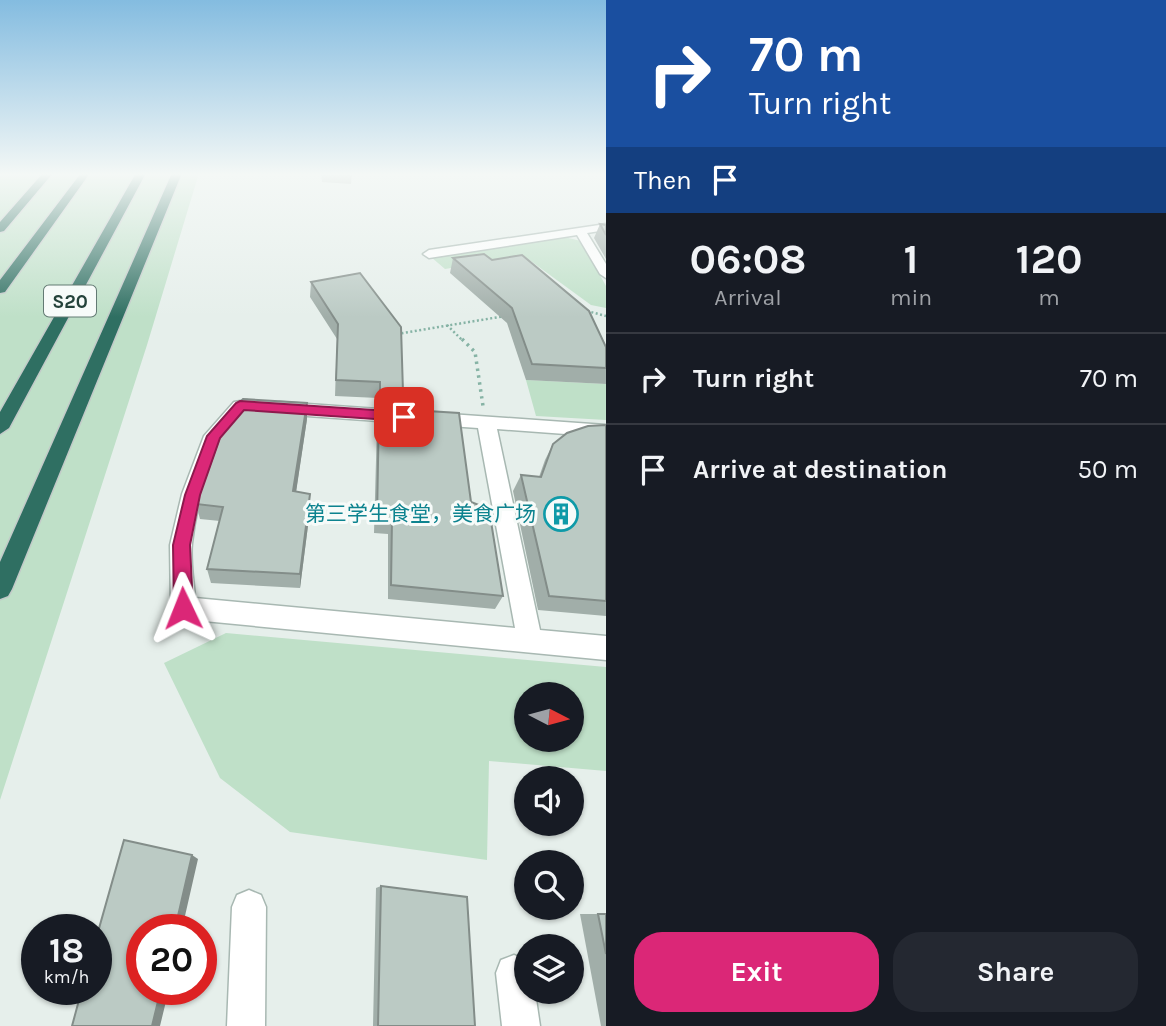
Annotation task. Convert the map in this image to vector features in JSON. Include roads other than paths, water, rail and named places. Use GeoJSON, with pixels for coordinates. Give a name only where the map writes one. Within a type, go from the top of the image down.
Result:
{"type":"FeatureCollection","features":[{"type":"Feature","properties":{"kind":"highway"},"geometry":{"type":"LineString","coordinates":[[0,289],[51,221]]}},
{"type":"Feature","properties":{"kind":"highway","name":"S20"},"geometry":{"type":"LineString","coordinates":[[0,428],[115,221]]}},
{"type":"Feature","properties":{"kind":"highway"},"geometry":{"type":"LineString","coordinates":[[0,589],[157,221]]}},
{"type":"Feature","properties":{"kind":"lane"},"geometry":{"type":"LineString","coordinates":[[429,254],[606,227]]}},
{"type":"Feature","properties":{"kind":"lane"},"geometry":{"type":"LineString","coordinates":[[580,231],[606,274]]}},
{"type":"Feature","properties":{"kind":"lane"},"geometry":{"type":"LineString","coordinates":[[606,431],[240,406],[214,436],[192,495],[181,545],[183,608],[606,648]]}},
{"type":"Feature","properties":{"kind":"lane"},"geometry":{"type":"LineString","coordinates":[[486,422],[530,640]]}},
{"type":"Feature","properties":{"kind":"lane"},"geometry":{"type":"LineString","coordinates":[[246,1026],[249,907]]}},
{"type":"Feature","properties":{"kind":"lane"},"geometry":{"type":"LineString","coordinates":[[518,1004],[521,1026]]}},
{"type":"Feature","properties":{"kind":"place","name":"第三学生食堂，美食广场"},"geometry":{"type":"Point","coordinates":[561,514]}}]}
